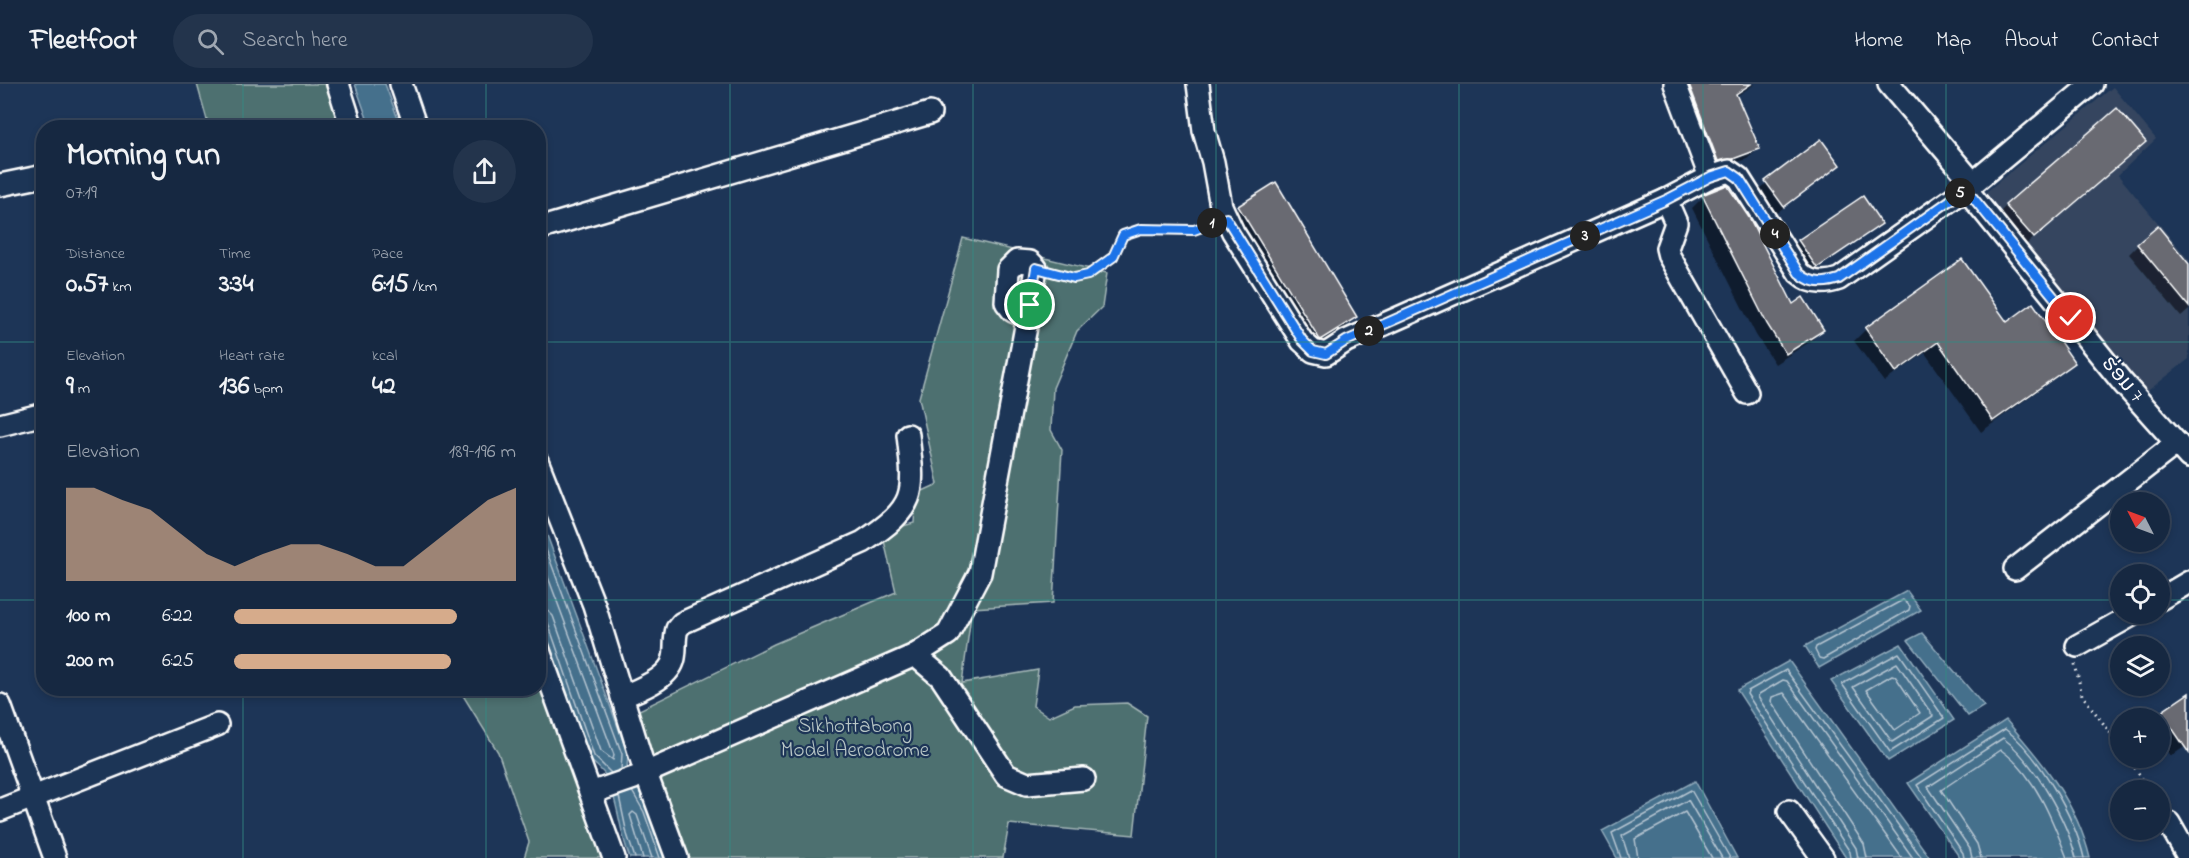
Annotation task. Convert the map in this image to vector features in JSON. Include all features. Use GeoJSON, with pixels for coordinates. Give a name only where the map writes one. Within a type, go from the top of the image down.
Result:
{"type":"FeatureCollection","features":[{"type":"Feature","properties":{"kind":"street"},"geometry":{"type":"LineString","coordinates":[[338,84],[349,120]]}},
{"type":"Feature","properties":{"kind":"street"},"geometry":{"type":"LineString","coordinates":[[401,84],[413,120]]}},
{"type":"Feature","properties":{"kind":"street"},"geometry":{"type":"LineString","coordinates":[[1198,84],[1204,131],[1213,162],[1221,206],[1226,218],[1302,340],[1313,351],[1326,354],[1346,341],[1666,200],[1710,177],[1729,171],[1739,178],[1799,273],[1814,281],[1827,283],[1839,279],[1970,186],[2092,84]]}},
{"type":"Feature","properties":{"kind":"street"},"geometry":{"type":"LineString","coordinates":[[1675,84],[1710,177]]}},
{"type":"Feature","properties":{"kind":"street","name":"ຮ່ອມ 7"},"geometry":{"type":"LineString","coordinates":[[1889,84],[2123,383],[2183,450]]}},
{"type":"Feature","properties":{"kind":"street"},"geometry":{"type":"LineString","coordinates":[[546,227],[930,113]]}},
{"type":"Feature","properties":{"kind":"street"},"geometry":{"type":"LineString","coordinates":[[0,185],[36,178]]}},
{"type":"Feature","properties":{"kind":"street"},"geometry":{"type":"LineString","coordinates":[[1666,200],[1676,223],[1667,248],[1669,256],[1747,393]]}},
{"type":"Feature","properties":{"kind":"street"},"geometry":{"type":"LineString","coordinates":[[598,791],[915,655],[948,634],[980,573],[1036,268]]}},
{"type":"Feature","properties":{"kind":"street"},"geometry":{"type":"LineString","coordinates":[[0,425],[36,416]]}},
{"type":"Feature","properties":{"kind":"street"},"geometry":{"type":"LineString","coordinates":[[622,697],[655,681],[674,662],[677,629],[682,623],[863,542],[885,527],[899,514],[913,483],[908,435]]}},
{"type":"Feature","properties":{"kind":"street"},"geometry":{"type":"LineString","coordinates":[[2015,569],[2183,450]]}},
{"type":"Feature","properties":{"kind":"street"},"geometry":{"type":"LineString","coordinates":[[546,483],[594,605],[622,697],[639,774],[677,858]]}},
{"type":"Feature","properties":{"kind":"street"},"geometry":{"type":"LineString","coordinates":[[2170,593],[2189,582]]}},
{"type":"Feature","properties":{"kind":"street"},"geometry":{"type":"LineString","coordinates":[[2077,646],[2116,624]]}},
{"type":"Feature","properties":{"kind":"street"},"geometry":{"type":"LineString","coordinates":[[915,655],[941,677],[1006,776],[1027,784],[1084,779]]}},
{"type":"Feature","properties":{"kind":"street"},"geometry":{"type":"LineString","coordinates":[[546,667],[598,791],[614,858]]}},
{"type":"Feature","properties":{"kind":"street"},"geometry":{"type":"LineString","coordinates":[[0,705],[55,858]]}},
{"type":"Feature","properties":{"kind":"street"},"geometry":{"type":"LineString","coordinates":[[0,810],[217,725]]}},
{"type":"Feature","properties":{"kind":"street"},"geometry":{"type":"LineString","coordinates":[[1789,811],[1822,858]]}},
{"type":"Feature","properties":{"kind":"street"},"geometry":{"type":"LineString","coordinates":[[2170,825],[2188,858]]}},
{"type":"Feature","properties":{"kind":"path"},"geometry":{"type":"LineString","coordinates":[[1036,268],[1074,278],[1080,277],[1113,257],[1123,235],[1141,229],[1194,230],[1226,218]]}},
{"type":"Feature","properties":{"kind":"path"},"geometry":{"type":"LineString","coordinates":[[2077,646],[2075,665],[2082,695],[2110,732]]}},
{"type":"Feature","properties":{"kind":"shaded area"},"geometry":{"type":"Polygon","coordinates":[[[2113,87],[2156,139],[2118,175],[2189,260],[2189,359],[2144,394],[1986,192],[2113,87]]]}},
{"type":"Feature","properties":{"kind":"green space"},"geometry":{"type":"Polygon","coordinates":[[[197,84],[325,84],[338,120],[207,120],[197,84]]]}},
{"type":"Feature","properties":{"kind":"green space","name":"Sikhottabong Model Aerodrome"},"geometry":{"type":"Polygon","coordinates":[[[963,238],[1107,273],[1102,307],[1077,331],[1053,388],[1051,430],[1062,450],[1053,603],[972,608],[962,683],[1038,670],[1033,706],[1049,717],[1075,705],[1127,703],[1147,716],[1134,835],[1009,824],[1003,858],[688,858],[627,716],[774,644],[896,592],[882,532],[914,523],[916,494],[938,484],[919,398],[963,238]]]}},
{"type":"Feature","properties":{"kind":"green space"},"geometry":{"type":"Polygon","coordinates":[[[546,695],[605,858],[524,858],[529,842],[498,752],[463,696],[546,695]]]}},
{"type":"Feature","properties":{"kind":"water"},"geometry":{"type":"Polygon","coordinates":[[[355,84],[385,84],[398,120],[368,120],[355,84]]]}},
{"type":"Feature","properties":{"kind":"water"},"geometry":{"type":"Polygon","coordinates":[[[546,533],[628,754],[627,769],[649,810],[666,858],[630,858],[610,785],[604,774],[589,759],[546,634],[546,533]]]}},
{"type":"Feature","properties":{"kind":"water"},"geometry":{"type":"Polygon","coordinates":[[[1907,591],[1921,610],[1819,668],[1805,646],[1907,591]]]}},
{"type":"Feature","properties":{"kind":"water"},"geometry":{"type":"Polygon","coordinates":[[[1922,633],[1984,706],[1968,716],[1908,640],[1922,633]]]}},
{"type":"Feature","properties":{"kind":"water"},"geometry":{"type":"Polygon","coordinates":[[[1901,644],[1954,720],[1888,761],[1831,681],[1901,644]]]}},
{"type":"Feature","properties":{"kind":"water"},"geometry":{"type":"Polygon","coordinates":[[[1789,661],[1930,858],[1846,858],[1737,690],[1789,661]]]}},
{"type":"Feature","properties":{"kind":"water"},"geometry":{"type":"Polygon","coordinates":[[[2006,720],[2057,784],[2076,819],[2090,858],[1960,858],[1908,783],[2006,720]]]}},
{"type":"Feature","properties":{"kind":"water"},"geometry":{"type":"Polygon","coordinates":[[[1695,781],[1737,858],[1617,858],[1602,831],[1695,781]]]}},
{"type":"Feature","properties":{"kind":"building"},"geometry":{"type":"Polygon","coordinates":[[[1689,84],[1751,84],[1736,94],[1760,149],[1733,159],[1718,161],[1689,84]]]}},
{"type":"Feature","properties":{"kind":"building"},"geometry":{"type":"Polygon","coordinates":[[[2117,108],[2146,142],[2034,238],[2005,205],[2117,108]]]}},
{"type":"Feature","properties":{"kind":"building"},"geometry":{"type":"Polygon","coordinates":[[[1821,139],[1840,165],[1784,207],[1765,181],[1821,139]]]}},
{"type":"Feature","properties":{"kind":"building"},"geometry":{"type":"Polygon","coordinates":[[[1276,182],[1357,317],[1320,340],[1238,206],[1276,182]]]}},
{"type":"Feature","properties":{"kind":"building"},"geometry":{"type":"Polygon","coordinates":[[[1727,185],[1750,219],[1793,304],[1803,297],[1824,330],[1786,354],[1767,324],[1702,195],[1727,185]]]}},
{"type":"Feature","properties":{"kind":"building"},"geometry":{"type":"Polygon","coordinates":[[[1863,196],[1882,224],[1817,268],[1798,240],[1863,196]]]}},
{"type":"Feature","properties":{"kind":"building"},"geometry":{"type":"Polygon","coordinates":[[[2158,226],[2189,264],[2189,307],[2137,244],[2158,226]]]}},
{"type":"Feature","properties":{"kind":"building"},"geometry":{"type":"Polygon","coordinates":[[[1962,259],[2007,322],[2033,303],[2075,363],[1993,421],[1938,342],[1896,372],[1865,328],[1962,259]]]}},
{"type":"Feature","properties":{"kind":"building"},"geometry":{"type":"Polygon","coordinates":[[[2189,693],[2189,753],[2170,725],[2170,708],[2167,708],[2189,693]]]}},
{"type":"Feature","properties":{"kind":"route"},"geometry":{"type":"LineString","coordinates":[[1030,305],[1036,268],[1074,278],[1088,275],[1113,257],[1123,235],[1141,229],[1194,230],[1226,218],[1302,340],[1313,351],[1326,354],[1346,341],[1666,200],[1719,173],[1729,171],[1739,178],[1799,273],[1804,278],[1827,283],[1839,279],[1966,189],[2071,318]]}}]}
